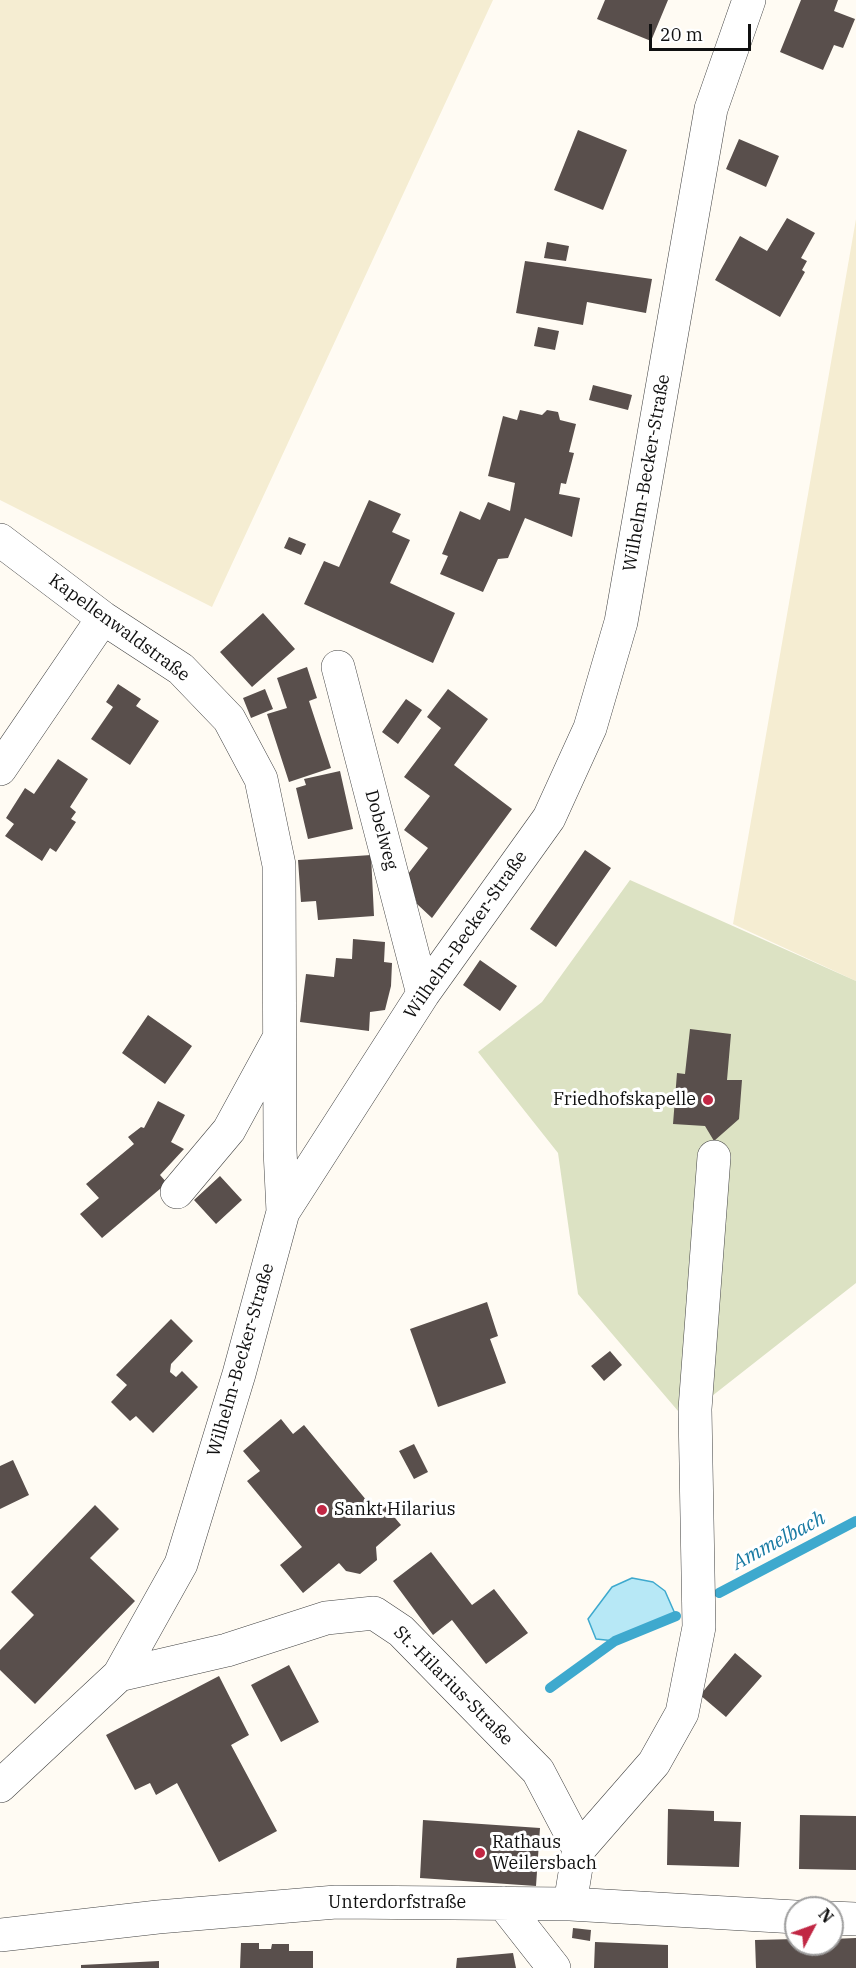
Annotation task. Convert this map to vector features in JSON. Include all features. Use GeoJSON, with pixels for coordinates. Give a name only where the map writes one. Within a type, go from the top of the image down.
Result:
{"type":"FeatureCollection","features":[{"type":"Feature","properties":{"kind":"street","name":"Wilhelm-Becker-Straße"},"geometry":{"type":"LineString","coordinates":[[0,1786],[119,1675],[181,1564],[239,1374],[284,1212],[423,994],[549,818],[590,729],[621,622],[711,109],[749,0]]}},
{"type":"Feature","properties":{"kind":"street","name":"Kapellenwaldstraße"},"geometry":{"type":"LineString","coordinates":[[0,540],[103,618],[181,669],[229,719],[261,779],[279,865],[279,1150],[284,1212]]}},
{"type":"Feature","properties":{"kind":"street"},"geometry":{"type":"LineString","coordinates":[[0,769],[103,618]]}},
{"type":"Feature","properties":{"kind":"street","name":"Dobelweg"},"geometry":{"type":"LineString","coordinates":[[338,667],[423,994]]}},
{"type":"Feature","properties":{"kind":"street","name":"Kapellenwaldstraße"},"geometry":{"type":"LineString","coordinates":[[177,1192],[229,1130],[280,1038]]}},
{"type":"Feature","properties":{"kind":"street"},"geometry":{"type":"LineString","coordinates":[[570,1904],[579,1849],[654,1763],[681,1713],[699,1627],[695,1409],[714,1157]]}},
{"type":"Feature","properties":{"kind":"street","name":"St.-Hilarius-Straße"},"geometry":{"type":"LineString","coordinates":[[119,1675],[227,1650],[326,1618],[374,1613],[401,1630],[538,1771],[579,1849]]}},
{"type":"Feature","properties":{"kind":"street","name":"Unterdorfstraße"},"geometry":{"type":"LineString","coordinates":[[0,1935],[158,1917],[336,1902],[570,1904],[784,1916]]}},
{"type":"Feature","properties":{"kind":"street"},"geometry":{"type":"LineString","coordinates":[[503,1903],[554,1968]]}},
{"type":"Feature","properties":{"kind":"shaded area"},"geometry":{"type":"Polygon","coordinates":[[[0,0],[493,0],[212,607],[0,500],[0,0]]]}},
{"type":"Feature","properties":{"kind":"shaded area"},"geometry":{"type":"Polygon","coordinates":[[[856,219],[856,981],[733,924],[856,219]]]}},
{"type":"Feature","properties":{"kind":"green space"},"geometry":{"type":"Polygon","coordinates":[[[630,880],[856,981],[856,1283],[684,1418],[578,1294],[558,1153],[478,1052],[542,1002],[630,880]]]}},
{"type":"Feature","properties":{"kind":"water"},"geometry":{"type":"Polygon","coordinates":[[[632,1578],[653,1582],[665,1591],[676,1616],[615,1641],[596,1639],[588,1619],[612,1587],[632,1578]]]}},
{"type":"Feature","properties":{"kind":"building"},"geometry":{"type":"Polygon","coordinates":[[[605,0],[668,0],[651,41],[597,19],[605,0]]]}},
{"type":"Feature","properties":{"kind":"building"},"geometry":{"type":"Polygon","coordinates":[[[801,0],[838,0],[834,11],[855,19],[843,48],[834,45],[823,70],[780,52],[801,0]]]}},
{"type":"Feature","properties":{"kind":"building"},"geometry":{"type":"Polygon","coordinates":[[[578,130],[627,150],[603,210],[554,190],[578,130]]]}},
{"type":"Feature","properties":{"kind":"building"},"geometry":{"type":"Polygon","coordinates":[[[739,139],[779,156],[766,187],[726,169],[739,139]]]}},
{"type":"Feature","properties":{"kind":"building"},"geometry":{"type":"Polygon","coordinates":[[[787,218],[815,233],[801,258],[807,261],[802,270],[805,272],[780,317],[715,280],[740,236],[767,251],[787,218]]]}},
{"type":"Feature","properties":{"kind":"building"},"geometry":{"type":"Polygon","coordinates":[[[547,242],[569,246],[566,261],[544,258],[547,242]]]}},
{"type":"Feature","properties":{"kind":"building"},"geometry":{"type":"Polygon","coordinates":[[[525,261],[652,279],[646,313],[587,302],[583,325],[516,313],[525,261]]]}},
{"type":"Feature","properties":{"kind":"building"},"geometry":{"type":"Polygon","coordinates":[[[538,327],[559,331],[555,350],[534,346],[538,327]]]}},
{"type":"Feature","properties":{"kind":"building"},"geometry":{"type":"Polygon","coordinates":[[[593,385],[632,395],[628,410],[589,400],[593,385]]]}},
{"type":"Feature","properties":{"kind":"building"},"geometry":{"type":"Polygon","coordinates":[[[520,410],[542,415],[547,410],[558,412],[560,420],[576,424],[569,452],[574,453],[566,484],[561,483],[559,494],[580,498],[572,537],[525,518],[508,558],[498,559],[483,592],[440,574],[448,556],[442,554],[460,511],[480,520],[488,502],[510,511],[515,483],[488,476],[503,416],[517,420],[520,410]]]}},
{"type":"Feature","properties":{"kind":"building"},"geometry":{"type":"Polygon","coordinates":[[[369,500],[401,514],[392,532],[410,540],[390,583],[455,613],[433,663],[304,604],[324,561],[339,567],[369,500]]]}},
{"type":"Feature","properties":{"kind":"building"},"geometry":{"type":"Polygon","coordinates":[[[289,537],[306,544],[301,555],[284,548],[289,537]]]}},
{"type":"Feature","properties":{"kind":"building"},"geometry":{"type":"Polygon","coordinates":[[[263,613],[295,649],[252,687],[220,652],[263,613]]]}},
{"type":"Feature","properties":{"kind":"building"},"geometry":{"type":"Polygon","coordinates":[[[307,667],[317,698],[309,701],[331,768],[289,782],[267,714],[287,708],[277,678],[307,667]]]}},
{"type":"Feature","properties":{"kind":"building"},"geometry":{"type":"Polygon","coordinates":[[[118,684],[141,699],[136,706],[159,721],[130,765],[91,739],[113,707],[106,702],[118,684]]]}},
{"type":"Feature","properties":{"kind":"building"},"geometry":{"type":"Polygon","coordinates":[[[265,689],[273,709],[251,718],[243,698],[265,689]]]}},
{"type":"Feature","properties":{"kind":"building"},"geometry":{"type":"Polygon","coordinates":[[[448,689],[488,719],[454,765],[512,809],[432,918],[417,904],[408,874],[428,848],[404,830],[430,796],[404,777],[441,728],[427,717],[448,689]]]}},
{"type":"Feature","properties":{"kind":"building"},"geometry":{"type":"Polygon","coordinates":[[[406,699],[422,710],[398,744],[382,732],[406,699]]]}},
{"type":"Feature","properties":{"kind":"building"},"geometry":{"type":"Polygon","coordinates":[[[58,759],[88,779],[70,807],[76,812],[71,819],[76,822],[56,852],[50,848],[42,861],[5,836],[14,824],[6,818],[25,788],[34,794],[58,759]]]}},
{"type":"Feature","properties":{"kind":"building"},"geometry":{"type":"Polygon","coordinates":[[[340,771],[353,829],[308,839],[296,788],[306,785],[304,779],[340,771]]]}},
{"type":"Feature","properties":{"kind":"building"},"geometry":{"type":"Polygon","coordinates":[[[585,850],[611,868],[556,947],[530,929],[585,850]]]}},
{"type":"Feature","properties":{"kind":"building"},"geometry":{"type":"Polygon","coordinates":[[[371,855],[374,916],[318,920],[316,901],[301,902],[298,860],[371,855]]]}},
{"type":"Feature","properties":{"kind":"building"},"geometry":{"type":"Polygon","coordinates":[[[353,939],[385,942],[384,962],[392,963],[391,986],[385,1010],[370,1012],[369,1031],[300,1022],[306,974],[334,977],[336,958],[352,959],[353,939]]]}},
{"type":"Feature","properties":{"kind":"building"},"geometry":{"type":"Polygon","coordinates":[[[480,960],[517,986],[500,1011],[463,985],[480,960]]]}},
{"type":"Feature","properties":{"kind":"building"},"geometry":{"type":"Polygon","coordinates":[[[148,1015],[192,1046],[165,1084],[122,1053],[148,1015]]]}},
{"type":"Feature","properties":{"kind":"building","name":"Friedhofskapelle"},"geometry":{"type":"Polygon","coordinates":[[[690,1029],[731,1034],[727,1080],[742,1080],[739,1119],[714,1141],[705,1126],[673,1124],[677,1073],[685,1074],[690,1029]]]}},
{"type":"Feature","properties":{"kind":"building"},"geometry":{"type":"Polygon","coordinates":[[[158,1101],[185,1115],[171,1142],[184,1149],[160,1175],[167,1183],[102,1238],[80,1214],[99,1198],[86,1184],[134,1144],[128,1137],[141,1127],[144,1128],[158,1101]]]}},
{"type":"Feature","properties":{"kind":"building"},"geometry":{"type":"Polygon","coordinates":[[[220,1176],[242,1200],[216,1224],[194,1200],[220,1176]]]}},
{"type":"Feature","properties":{"kind":"building"},"geometry":{"type":"Polygon","coordinates":[[[487,1302],[498,1336],[490,1339],[506,1383],[438,1407],[410,1329],[487,1302]]]}},
{"type":"Feature","properties":{"kind":"building"},"geometry":{"type":"Polygon","coordinates":[[[171,1319],[193,1341],[171,1364],[170,1372],[176,1377],[182,1371],[198,1387],[153,1433],[136,1416],[130,1421],[111,1402],[127,1385],[116,1375],[171,1319]]]}},
{"type":"Feature","properties":{"kind":"building"},"geometry":{"type":"Polygon","coordinates":[[[610,1351],[622,1365],[604,1381],[591,1366],[610,1351]]]}},
{"type":"Feature","properties":{"kind":"building","name":"Sankt Hilarius"},"geometry":{"type":"Polygon","coordinates":[[[281,1419],[293,1434],[304,1425],[377,1513],[385,1506],[401,1525],[376,1547],[377,1560],[360,1574],[346,1571],[339,1563],[303,1593],[280,1565],[302,1547],[247,1481],[260,1471],[243,1451],[281,1419]]]}},
{"type":"Feature","properties":{"kind":"building"},"geometry":{"type":"Polygon","coordinates":[[[414,1444],[428,1472],[414,1479],[399,1451],[414,1444]]]}},
{"type":"Feature","properties":{"kind":"building"},"geometry":{"type":"Polygon","coordinates":[[[13,1460],[29,1495],[0,1509],[0,1466],[13,1460]]]}},
{"type":"Feature","properties":{"kind":"building"},"geometry":{"type":"Polygon","coordinates":[[[95,1505],[119,1529],[90,1558],[135,1601],[35,1704],[0,1670],[0,1650],[34,1615],[11,1592],[95,1505]]]}},
{"type":"Feature","properties":{"kind":"building"},"geometry":{"type":"Polygon","coordinates":[[[431,1552],[472,1605],[494,1589],[528,1633],[486,1664],[452,1620],[433,1635],[393,1581],[431,1552]]]}},
{"type":"Feature","properties":{"kind":"building"},"geometry":{"type":"Polygon","coordinates":[[[735,1653],[762,1676],[726,1717],[700,1695],[735,1653]]]}},
{"type":"Feature","properties":{"kind":"building"},"geometry":{"type":"Polygon","coordinates":[[[289,1665],[319,1722],[281,1742],[251,1685],[289,1665]]]}},
{"type":"Feature","properties":{"kind":"building"},"geometry":{"type":"Polygon","coordinates":[[[219,1676],[249,1735],[231,1745],[277,1831],[219,1862],[177,1783],[156,1795],[150,1783],[135,1790],[106,1735],[219,1676]]]}},
{"type":"Feature","properties":{"kind":"building"},"geometry":{"type":"Polygon","coordinates":[[[668,1809],[714,1811],[714,1821],[741,1822],[739,1867],[667,1865],[668,1809]]]}},
{"type":"Feature","properties":{"kind":"building"},"geometry":{"type":"Polygon","coordinates":[[[800,1815],[856,1816],[856,1870],[799,1869],[800,1815]]]}},
{"type":"Feature","properties":{"kind":"building","name":"Rathaus Weilersbach"},"geometry":{"type":"Polygon","coordinates":[[[423,1820],[540,1828],[536,1886],[420,1878],[423,1820]]]}},
{"type":"Feature","properties":{"kind":"building"},"geometry":{"type":"Polygon","coordinates":[[[573,1928],[591,1930],[590,1941],[572,1938],[573,1928]]]}},
{"type":"Feature","properties":{"kind":"building"},"geometry":{"type":"Polygon","coordinates":[[[844,1938],[856,1938],[856,1968],[756,1968],[755,1940],[784,1939],[784,1956],[844,1956],[844,1938]]]}},
{"type":"Feature","properties":{"kind":"building"},"geometry":{"type":"Polygon","coordinates":[[[595,1942],[668,1945],[668,1968],[594,1968],[595,1942]]]}},
{"type":"Feature","properties":{"kind":"building"},"geometry":{"type":"Polygon","coordinates":[[[241,1943],[259,1943],[259,1949],[271,1949],[272,1944],[289,1944],[289,1951],[313,1951],[313,1968],[240,1968],[241,1943]]]}},
{"type":"Feature","properties":{"kind":"building"},"geometry":{"type":"Polygon","coordinates":[[[513,1953],[516,1968],[456,1968],[457,1958],[513,1953]]]}},
{"type":"Feature","properties":{"kind":"building"},"geometry":{"type":"Polygon","coordinates":[[[159,1961],[159,1968],[81,1968],[81,1965],[159,1961]]]}},
{"type":"Feature","properties":{"kind":"waterway","name":"Ammelbach"},"geometry":{"type":"LineString","coordinates":[[719,1593],[856,1521]]}},
{"type":"Feature","properties":{"kind":"waterway","name":"Ammelbach"},"geometry":{"type":"LineString","coordinates":[[550,1688],[615,1641],[676,1616]]}},
{"type":"Feature","properties":{"kind":"place","name":"Friedhofskapelle"},"geometry":{"type":"Point","coordinates":[708,1100]}},
{"type":"Feature","properties":{"kind":"place","name":"Sankt Hilarius"},"geometry":{"type":"Point","coordinates":[322,1510]}},
{"type":"Feature","properties":{"kind":"place","name":"Rathaus Weilersbach"},"geometry":{"type":"Point","coordinates":[480,1853]}}]}
